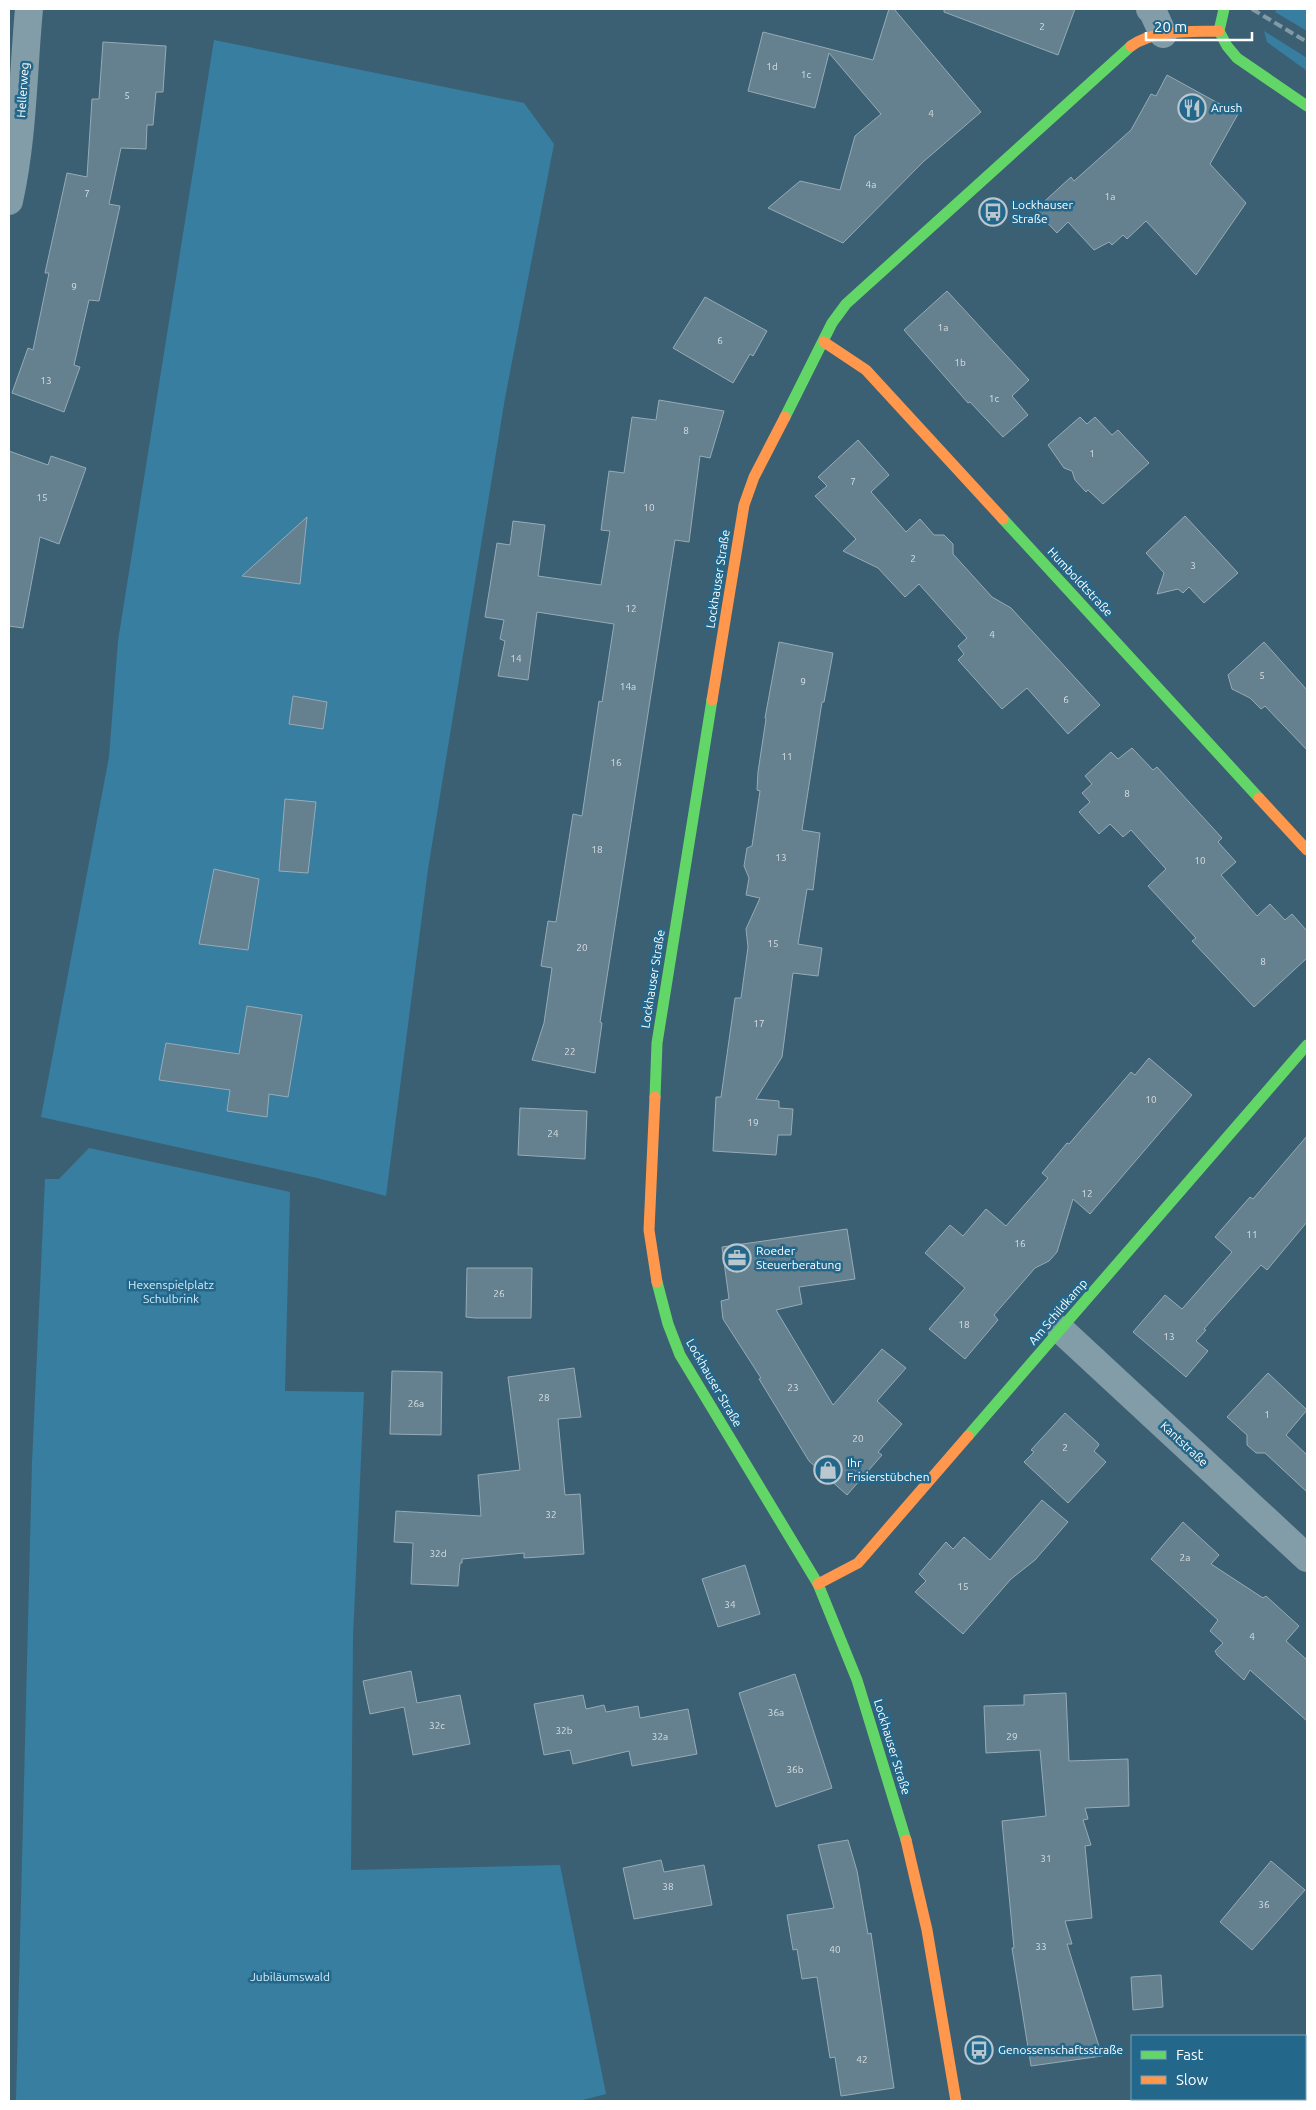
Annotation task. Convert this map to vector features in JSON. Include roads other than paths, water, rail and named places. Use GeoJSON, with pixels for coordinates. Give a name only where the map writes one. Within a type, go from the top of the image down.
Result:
{"type":"FeatureCollection","features":[{"type":"Feature","properties":{"kind":"street","name":"Hellerweg"},"geometry":{"type":"LineString","coordinates":[[9,201],[15,172],[24,100],[29,9]]}},
{"type":"Feature","properties":{"kind":"street"},"geometry":{"type":"LineString","coordinates":[[1150,9],[1164,34]]}},
{"type":"Feature","properties":{"kind":"street"},"geometry":{"type":"LineString","coordinates":[[1224,9],[1219,31],[1227,46],[1237,58],[1307,106]]}},
{"type":"Feature","properties":{"kind":"street","name":"Lockhauser Straße"},"geometry":{"type":"LineString","coordinates":[[956,2101],[927,1930],[915,1872],[901,1820],[857,1680],[818,1584],[680,1355],[668,1324],[656,1276],[650,1220],[657,1043],[744,505],[754,477],[832,323],[846,304],[1120,54],[1136,42],[1164,34],[1219,31]]}},
{"type":"Feature","properties":{"kind":"street","name":"Humboldtstraße"},"geometry":{"type":"LineString","coordinates":[[824,342],[866,370],[1307,850]]}},
{"type":"Feature","properties":{"kind":"street","name":"Am Schildkamp"},"geometry":{"type":"LineString","coordinates":[[818,1584],[858,1563],[1307,1045]]}},
{"type":"Feature","properties":{"kind":"street","name":"Kantstraße"},"geometry":{"type":"LineString","coordinates":[[1061,1330],[1307,1558]]}},
{"type":"Feature","properties":{"kind":"railway"},"geometry":{"type":"LineString","coordinates":[[1252,9],[1307,42]]}},
{"type":"Feature","properties":{"kind":"place","name":"Arush"},"geometry":{"type":"Point","coordinates":[1192,108]}},
{"type":"Feature","properties":{"kind":"place","name":"Lockhauser Straße"},"geometry":{"type":"Point","coordinates":[993,212]}},
{"type":"Feature","properties":{"kind":"place","name":"Roeder Steuerberatung"},"geometry":{"type":"Point","coordinates":[737,1258]}},
{"type":"Feature","properties":{"kind":"place","name":"Ihr Frisierstübchen"},"geometry":{"type":"Point","coordinates":[828,1470]}},
{"type":"Feature","properties":{"kind":"place","name":"Genossenschaftsstraße"},"geometry":{"type":"Point","coordinates":[979,2050]}},
{"type":"Feature","properties":{"kind":"park label","name":"Hexenspielplatz Schulbrink"},"geometry":{"type":"Point","coordinates":[171,1292]}},
{"type":"Feature","properties":{"kind":"park label","name":"Jubiläumswald"},"geometry":{"type":"Point","coordinates":[290,1977]}}]}
